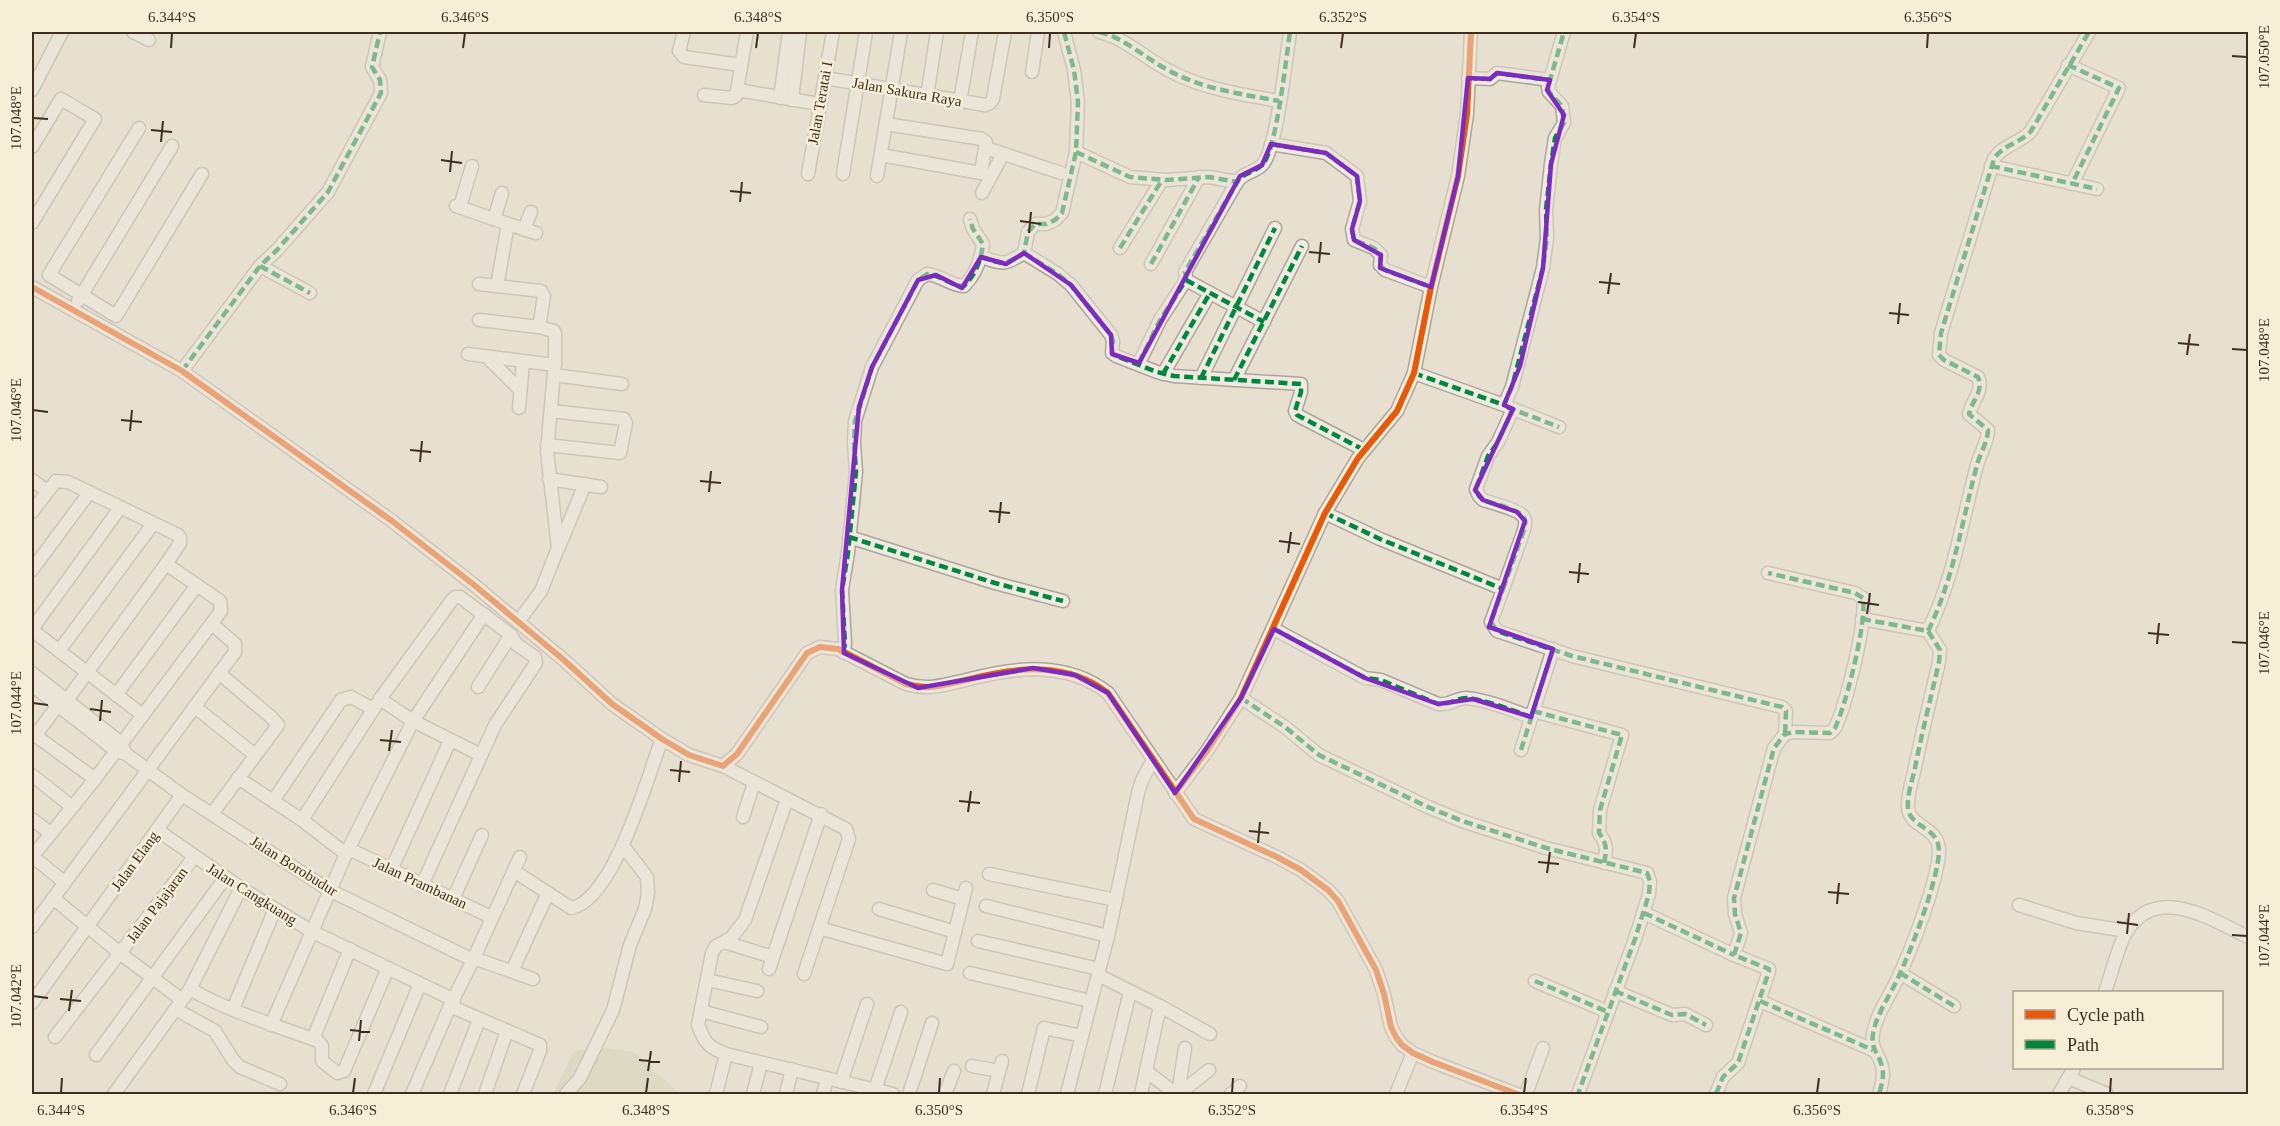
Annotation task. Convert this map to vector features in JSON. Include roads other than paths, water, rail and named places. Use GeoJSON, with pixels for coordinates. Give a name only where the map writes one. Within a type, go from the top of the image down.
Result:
{"type":"FeatureCollection","features":[{"type":"Feature","properties":{"kind":"street"},"geometry":{"type":"LineString","coordinates":[[32,90],[62,32]]}},
{"type":"Feature","properties":{"kind":"street"},"geometry":{"type":"LineString","coordinates":[[133,32],[149,40]]}},
{"type":"Feature","properties":{"kind":"street"},"geometry":{"type":"LineString","coordinates":[[182,371],[260,266],[328,192],[381,93],[380,80],[372,67],[380,32]]}},
{"type":"Feature","properties":{"kind":"street"},"geometry":{"type":"LineString","coordinates":[[684,32],[680,51],[684,57],[741,65]]}},
{"type":"Feature","properties":{"kind":"street"},"geometry":{"type":"LineString","coordinates":[[704,94],[734,98],[738,90],[747,32]]}},
{"type":"Feature","properties":{"kind":"street"},"geometry":{"type":"LineString","coordinates":[[786,99],[789,32]]}},
{"type":"Feature","properties":{"kind":"street"},"geometry":{"type":"LineString","coordinates":[[786,99],[801,32]]}},
{"type":"Feature","properties":{"kind":"street","name":"Jalan Teratai I"},"geometry":{"type":"LineString","coordinates":[[808,174],[833,32]]}},
{"type":"Feature","properties":{"kind":"street"},"geometry":{"type":"LineString","coordinates":[[843,174],[867,32]]}},
{"type":"Feature","properties":{"kind":"street"},"geometry":{"type":"LineString","coordinates":[[877,176],[901,32]]}},
{"type":"Feature","properties":{"kind":"street"},"geometry":{"type":"LineString","coordinates":[[927,96],[937,32]]}},
{"type":"Feature","properties":{"kind":"street"},"geometry":{"type":"LineString","coordinates":[[960,101],[972,32]]}},
{"type":"Feature","properties":{"kind":"street","name":"Jalan Sakura Raya"},"geometry":{"type":"LineString","coordinates":[[825,78],[985,105],[993,99],[1005,32]]}},
{"type":"Feature","properties":{"kind":"street"},"geometry":{"type":"LineString","coordinates":[[1032,72],[1038,32]]}},
{"type":"Feature","properties":{"kind":"street"},"geometry":{"type":"LineString","coordinates":[[981,257],[1004,264],[1024,253],[1035,224],[1046,224],[1056,220],[1062,213],[1076,152],[1078,102],[1074,70],[1064,32]]}},
{"type":"Feature","properties":{"kind":"street"},"geometry":{"type":"LineString","coordinates":[[1099,32],[1126,44],[1168,71],[1189,80],[1221,90],[1279,101]]}},
{"type":"Feature","properties":{"kind":"street"},"geometry":{"type":"LineString","coordinates":[[1138,363],[1160,320],[1186,280],[1185,272],[1240,176],[1262,165],[1272,144],[1290,32]]}},
{"type":"Feature","properties":{"kind":"street"},"geometry":{"type":"LineString","coordinates":[[1175,793],[1208,751],[1242,698],[1325,513],[1364,450],[1397,411],[1414,373],[1431,287],[1458,176],[1467,114],[1471,32]]}},
{"type":"Feature","properties":{"kind":"street"},"geometry":{"type":"LineString","coordinates":[[1564,32],[1549,92],[1562,106],[1564,115],[1562,127],[1555,138],[1547,194],[1548,238],[1543,268],[1528,321],[1504,432],[1484,465],[1476,489],[1483,500],[1517,512],[1523,516],[1525,521],[1524,530],[1491,622],[1492,626],[1501,632],[1572,656],[1757,700],[1782,707],[1786,711],[1785,734],[1774,747],[1739,872],[1734,903],[1741,933],[1734,955]]}},
{"type":"Feature","properties":{"kind":"street"},"geometry":{"type":"LineString","coordinates":[[1928,631],[1957,552],[1977,466],[1988,437],[1988,430],[1969,414],[1980,390],[1981,384],[1978,377],[1944,360],[1939,355],[1941,333],[1994,159],[2001,150],[2027,136],[2031,131],[2089,32]]}},
{"type":"Feature","properties":{"kind":"street"},"geometry":{"type":"LineString","coordinates":[[2068,65],[2120,88],[2073,184]]}},
{"type":"Feature","properties":{"kind":"street"},"geometry":{"type":"LineString","coordinates":[[1468,78],[1490,79],[1497,73],[1550,81]]}},
{"type":"Feature","properties":{"kind":"street"},"geometry":{"type":"LineString","coordinates":[[738,90],[819,104]]}},
{"type":"Feature","properties":{"kind":"street"},"geometry":{"type":"LineString","coordinates":[[32,147],[61,99],[94,119],[32,223]]}},
{"type":"Feature","properties":{"kind":"street"},"geometry":{"type":"LineString","coordinates":[[886,124],[982,139],[986,142],[986,174],[982,193]]}},
{"type":"Feature","properties":{"kind":"street"},"geometry":{"type":"LineString","coordinates":[[139,128],[49,274],[116,316],[202,174]]}},
{"type":"Feature","properties":{"kind":"street"},"geometry":{"type":"LineString","coordinates":[[1272,144],[1326,153],[1357,176],[1360,201],[1352,229],[1354,240],[1374,248],[1381,255],[1380,265],[1385,270],[1431,287]]}},
{"type":"Feature","properties":{"kind":"street"},"geometry":{"type":"LineString","coordinates":[[73,309],[172,146]]}},
{"type":"Feature","properties":{"kind":"street"},"geometry":{"type":"LineString","coordinates":[[986,148],[1061,173]]}},
{"type":"Feature","properties":{"kind":"street"},"geometry":{"type":"LineString","coordinates":[[1076,152],[1130,177],[1162,180],[1199,177],[1237,182]]}},
{"type":"Feature","properties":{"kind":"street"},"geometry":{"type":"LineString","coordinates":[[986,174],[1004,154]]}},
{"type":"Feature","properties":{"kind":"street"},"geometry":{"type":"LineString","coordinates":[[881,155],[986,174]]}},
{"type":"Feature","properties":{"kind":"street"},"geometry":{"type":"LineString","coordinates":[[472,166],[458,207],[530,231],[531,212]]}},
{"type":"Feature","properties":{"kind":"street"},"geometry":{"type":"LineString","coordinates":[[1991,166],[2097,189]]}},
{"type":"Feature","properties":{"kind":"street"},"geometry":{"type":"LineString","coordinates":[[1151,264],[1199,177]]}},
{"type":"Feature","properties":{"kind":"street"},"geometry":{"type":"LineString","coordinates":[[1120,248],[1162,180]]}},
{"type":"Feature","properties":{"kind":"street"},"geometry":{"type":"LineString","coordinates":[[494,219],[502,193]]}},
{"type":"Feature","properties":{"kind":"street"},"geometry":{"type":"LineString","coordinates":[[844,653],[842,590],[856,472],[854,432],[859,407],[872,367],[918,280],[927,274],[936,275],[958,286],[964,286],[970,280],[981,257],[983,240],[973,229],[970,219]]}},
{"type":"Feature","properties":{"kind":"street"},"geometry":{"type":"LineString","coordinates":[[497,286],[508,224]]}},
{"type":"Feature","properties":{"kind":"street"},"geometry":{"type":"LineString","coordinates":[[1201,378],[1275,228]]}},
{"type":"Feature","properties":{"kind":"street"},"geometry":{"type":"LineString","coordinates":[[1234,380],[1302,246]]}},
{"type":"Feature","properties":{"kind":"street"},"geometry":{"type":"LineString","coordinates":[[1024,253],[1071,285],[1111,335],[1113,355],[1163,374],[1301,384],[1295,411],[1297,415],[1364,450]]}},
{"type":"Feature","properties":{"kind":"street"},"geometry":{"type":"LineString","coordinates":[[260,266],[310,293]]}},
{"type":"Feature","properties":{"kind":"street"},"geometry":{"type":"LineString","coordinates":[[1186,280],[1264,322]]}},
{"type":"Feature","properties":{"kind":"street"},"geometry":{"type":"LineString","coordinates":[[478,284],[541,291],[544,296],[539,327]]}},
{"type":"Feature","properties":{"kind":"street"},"geometry":{"type":"LineString","coordinates":[[32,287],[182,371],[392,521],[565,661],[612,704],[662,739],[689,755],[723,766],[821,814],[846,829],[849,839],[804,974]]}},
{"type":"Feature","properties":{"kind":"street"},"geometry":{"type":"LineString","coordinates":[[1163,374],[1210,293]]}},
{"type":"Feature","properties":{"kind":"street"},"geometry":{"type":"LineString","coordinates":[[479,320],[554,331],[555,370],[547,445],[558,548]]}},
{"type":"Feature","properties":{"kind":"street"},"geometry":{"type":"LineString","coordinates":[[468,354],[523,362],[622,384]]}},
{"type":"Feature","properties":{"kind":"street"},"geometry":{"type":"LineString","coordinates":[[487,357],[520,390]]}},
{"type":"Feature","properties":{"kind":"street"},"geometry":{"type":"LineString","coordinates":[[519,408],[523,362]]}},
{"type":"Feature","properties":{"kind":"street"},"geometry":{"type":"LineString","coordinates":[[1414,373],[1559,427]]}},
{"type":"Feature","properties":{"kind":"street"},"geometry":{"type":"LineString","coordinates":[[547,445],[620,453],[626,423],[624,419],[551,411]]}},
{"type":"Feature","properties":{"kind":"street"},"geometry":{"type":"LineString","coordinates":[[549,479],[601,487]]}},
{"type":"Feature","properties":{"kind":"street"},"geometry":{"type":"LineString","coordinates":[[32,480],[47,491]]}},
{"type":"Feature","properties":{"kind":"street"},"geometry":{"type":"LineString","coordinates":[[32,512],[56,481],[68,482],[180,538],[180,543],[166,564],[88,673],[33,734],[95,779]]}},
{"type":"Feature","properties":{"kind":"street"},"geometry":{"type":"LineString","coordinates":[[518,622],[541,591],[585,484]]}},
{"type":"Feature","properties":{"kind":"street"},"geometry":{"type":"LineString","coordinates":[[32,570],[89,493]]}},
{"type":"Feature","properties":{"kind":"street"},"geometry":{"type":"LineString","coordinates":[[120,508],[32,630],[136,710]]}},
{"type":"Feature","properties":{"kind":"street"},"geometry":{"type":"LineString","coordinates":[[1325,513],[1380,539],[1503,589]]}},
{"type":"Feature","properties":{"kind":"street"},"geometry":{"type":"LineString","coordinates":[[59,651],[153,524]]}},
{"type":"Feature","properties":{"kind":"street"},"geometry":{"type":"LineString","coordinates":[[849,537],[995,583],[1063,601]]}},
{"type":"Feature","properties":{"kind":"street"},"geometry":{"type":"LineString","coordinates":[[64,882],[32,857],[71,806],[121,749],[221,611],[220,601],[166,564]]}},
{"type":"Feature","properties":{"kind":"street"},"geometry":{"type":"LineString","coordinates":[[1768,573],[1860,595],[1864,603],[1857,650],[1835,728],[1830,734],[1794,732],[1785,734]]}},
{"type":"Feature","properties":{"kind":"street"},"geometry":{"type":"LineString","coordinates":[[116,695],[197,585]]}},
{"type":"Feature","properties":{"kind":"street"},"geometry":{"type":"LineString","coordinates":[[302,820],[376,704],[455,597],[460,597],[511,635],[516,644],[535,657],[536,663],[495,725],[422,885]]}},
{"type":"Feature","properties":{"kind":"street","name":"Jalan Cangkuang"},"geometry":{"type":"LineString","coordinates":[[157,830],[225,878],[311,931],[347,851],[413,721],[484,614]]}},
{"type":"Feature","properties":{"kind":"street"},"geometry":{"type":"LineString","coordinates":[[1862,620],[1928,631],[1940,650],[1919,744],[1908,808],[1913,819],[1933,833],[1939,851],[1925,906],[1900,973],[1876,1021],[1873,1050],[1881,1063],[1884,1077],[1879,1095]]}},
{"type":"Feature","properties":{"kind":"street"},"geometry":{"type":"LineString","coordinates":[[32,927],[236,648],[235,644],[212,624]]}},
{"type":"Feature","properties":{"kind":"street"},"geometry":{"type":"LineString","coordinates":[[1274,629],[1365,678],[1381,680],[1438,704],[1448,704],[1459,698],[1473,699],[1622,735],[1600,810],[1599,833],[1605,839],[1607,848],[1604,863]]}},
{"type":"Feature","properties":{"kind":"street"},"geometry":{"type":"LineString","coordinates":[[478,687],[511,635]]}},
{"type":"Feature","properties":{"kind":"street"},"geometry":{"type":"LineString","coordinates":[[723,766],[737,754],[753,734],[807,653],[825,647],[838,649],[918,688],[940,687],[1000,671],[1033,668],[1075,675],[1108,693],[1194,819],[1277,857],[1316,880],[1333,896],[1349,919],[1376,970],[1396,1037],[1413,1053],[1490,1090],[1517,1095]]}},
{"type":"Feature","properties":{"kind":"street"},"geometry":{"type":"LineString","coordinates":[[1521,750],[1552,649]]}},
{"type":"Feature","properties":{"kind":"street"},"geometry":{"type":"LineString","coordinates":[[32,673],[62,702]]}},
{"type":"Feature","properties":{"kind":"street"},"geometry":{"type":"LineString","coordinates":[[212,814],[276,729],[278,723],[219,673]]}},
{"type":"Feature","properties":{"kind":"street"},"geometry":{"type":"LineString","coordinates":[[32,685],[62,702]]}},
{"type":"Feature","properties":{"kind":"street"},"geometry":{"type":"LineString","coordinates":[[273,801],[341,700],[351,697],[376,704],[481,755]]}},
{"type":"Feature","properties":{"kind":"street"},"geometry":{"type":"LineString","coordinates":[[1242,698],[1285,727],[1319,755],[1428,807],[1462,821],[1546,848],[1647,873],[1650,881],[1644,913],[1578,1095]]}},
{"type":"Feature","properties":{"kind":"street","name":"Jalan Borobudur"},"geometry":{"type":"LineString","coordinates":[[62,702],[182,795],[329,890],[473,960],[479,960],[533,979]]}},
{"type":"Feature","properties":{"kind":"street"},"geometry":{"type":"LineString","coordinates":[[195,707],[255,755]]}},
{"type":"Feature","properties":{"kind":"street"},"geometry":{"type":"LineString","coordinates":[[514,871],[571,908],[596,892],[623,846],[662,739]]}},
{"type":"Feature","properties":{"kind":"street"},"geometry":{"type":"LineString","coordinates":[[391,870],[450,741]]}},
{"type":"Feature","properties":{"kind":"street"},"geometry":{"type":"LineString","coordinates":[[1067,1095],[1108,936],[1138,793],[1142,780],[1154,760]]}},
{"type":"Feature","properties":{"kind":"street"},"geometry":{"type":"LineString","coordinates":[[32,775],[71,806]]}},
{"type":"Feature","properties":{"kind":"street","name":"Jalan Prambanan"},"geometry":{"type":"LineString","coordinates":[[238,778],[347,851],[491,917]]}},
{"type":"Feature","properties":{"kind":"street"},"geometry":{"type":"LineString","coordinates":[[743,817],[754,783]]}},
{"type":"Feature","properties":{"kind":"street","name":"Jalan Elang"},"geometry":{"type":"LineString","coordinates":[[32,1003],[182,795]]}},
{"type":"Feature","properties":{"kind":"street"},"geometry":{"type":"LineString","coordinates":[[787,799],[749,911],[740,927],[714,950],[698,1025],[709,1047],[726,1054],[827,1078],[857,1090],[875,1090],[893,1095]]}},
{"type":"Feature","properties":{"kind":"street"},"geometry":{"type":"LineString","coordinates":[[724,942],[771,963],[821,814]]}},
{"type":"Feature","properties":{"kind":"street"},"geometry":{"type":"LineString","coordinates":[[32,819],[50,833]]}},
{"type":"Feature","properties":{"kind":"street"},"geometry":{"type":"LineString","coordinates":[[453,899],[482,835]]}},
{"type":"Feature","properties":{"kind":"street"},"geometry":{"type":"LineString","coordinates":[[566,1095],[580,1078],[613,1010],[630,945],[645,909],[648,893],[647,877],[623,846]]}},
{"type":"Feature","properties":{"kind":"street","name":"Jalan Pajajaran"},"geometry":{"type":"LineString","coordinates":[[56,1036],[194,857]]}},
{"type":"Feature","properties":{"kind":"street"},"geometry":{"type":"LineString","coordinates":[[412,1095],[520,857]]}},
{"type":"Feature","properties":{"kind":"street"},"geometry":{"type":"LineString","coordinates":[[989,874],[1116,900]]}},
{"type":"Feature","properties":{"kind":"street"},"geometry":{"type":"LineString","coordinates":[[96,1055],[225,878]]}},
{"type":"Feature","properties":{"kind":"street"},"geometry":{"type":"LineString","coordinates":[[114,1095],[190,989],[241,888]]}},
{"type":"Feature","properties":{"kind":"street"},"geometry":{"type":"LineString","coordinates":[[819,928],[947,964],[964,894],[933,890]]}},
{"type":"Feature","properties":{"kind":"street"},"geometry":{"type":"LineString","coordinates":[[512,971],[548,893]]}},
{"type":"Feature","properties":{"kind":"street"},"geometry":{"type":"LineString","coordinates":[[53,898],[121,954],[154,977],[179,1005],[215,1031],[240,1067],[280,1084]]}},
{"type":"Feature","properties":{"kind":"street"},"geometry":{"type":"LineString","coordinates":[[2019,905],[2076,923],[2127,931]]}},
{"type":"Feature","properties":{"kind":"street"},"geometry":{"type":"LineString","coordinates":[[986,906],[1108,936]]}},
{"type":"Feature","properties":{"kind":"street"},"geometry":{"type":"LineString","coordinates":[[2106,991],[2127,931],[2150,911],[2159,907],[2194,912],[2248,937]]}},
{"type":"Feature","properties":{"kind":"street"},"geometry":{"type":"LineString","coordinates":[[233,1010],[275,909]]}},
{"type":"Feature","properties":{"kind":"street"},"geometry":{"type":"LineString","coordinates":[[879,909],[955,932]]}},
{"type":"Feature","properties":{"kind":"street"},"geometry":{"type":"LineString","coordinates":[[1644,913],[1769,969],[1738,1063],[1723,1077],[1716,1095]]}},
{"type":"Feature","properties":{"kind":"street"},"geometry":{"type":"LineString","coordinates":[[271,1025],[311,931],[420,984],[479,1020],[540,1045],[523,1095]]}},
{"type":"Feature","properties":{"kind":"street"},"geometry":{"type":"LineString","coordinates":[[978,941],[1099,972],[1130,992],[1210,1034]]}},
{"type":"Feature","properties":{"kind":"street"},"geometry":{"type":"LineString","coordinates":[[313,1039],[350,949]]}},
{"type":"Feature","properties":{"kind":"street"},"geometry":{"type":"LineString","coordinates":[[190,989],[233,1010],[313,1039],[322,1046],[321,1061],[337,1073],[344,1071],[388,968]]}},
{"type":"Feature","properties":{"kind":"street"},"geometry":{"type":"LineString","coordinates":[[1900,973],[1954,1006]]}},
{"type":"Feature","properties":{"kind":"street"},"geometry":{"type":"LineString","coordinates":[[970,974],[1090,1001]]}},
{"type":"Feature","properties":{"kind":"street"},"geometry":{"type":"LineString","coordinates":[[707,980],[757,991]]}},
{"type":"Feature","properties":{"kind":"street"},"geometry":{"type":"LineString","coordinates":[[1535,981],[1608,1012]]}},
{"type":"Feature","properties":{"kind":"street"},"geometry":{"type":"LineString","coordinates":[[374,1095],[420,984]]}},
{"type":"Feature","properties":{"kind":"street"},"geometry":{"type":"LineString","coordinates":[[1616,991],[1672,1015],[1685,1014],[1706,1025]]}},
{"type":"Feature","properties":{"kind":"street"},"geometry":{"type":"LineString","coordinates":[[1105,1095],[1130,992]]}},
{"type":"Feature","properties":{"kind":"street"},"geometry":{"type":"LineString","coordinates":[[1760,1001],[1873,1050]]}},
{"type":"Feature","properties":{"kind":"street"},"geometry":{"type":"LineString","coordinates":[[841,1082],[867,1004]]}},
{"type":"Feature","properties":{"kind":"street"},"geometry":{"type":"LineString","coordinates":[[1144,1093],[1146,1071],[1160,1006]]}},
{"type":"Feature","properties":{"kind":"street"},"geometry":{"type":"LineString","coordinates":[[701,1011],[761,1027]]}},
{"type":"Feature","properties":{"kind":"street"},"geometry":{"type":"LineString","coordinates":[[875,1090],[901,1012]]}},
{"type":"Feature","properties":{"kind":"street"},"geometry":{"type":"LineString","coordinates":[[450,1095],[479,1020]]}},
{"type":"Feature","properties":{"kind":"street"},"geometry":{"type":"LineString","coordinates":[[909,1095],[932,1023]]}},
{"type":"Feature","properties":{"kind":"street"},"geometry":{"type":"LineString","coordinates":[[1028,1095],[1044,1028],[1082,1036]]}},
{"type":"Feature","properties":{"kind":"street"},"geometry":{"type":"LineString","coordinates":[[485,1095],[507,1031]]}},
{"type":"Feature","properties":{"kind":"street"},"geometry":{"type":"LineString","coordinates":[[1178,1095],[1185,1048]]}},
{"type":"Feature","properties":{"kind":"street"},"geometry":{"type":"LineString","coordinates":[[1526,1095],[1543,1048]]}},
{"type":"Feature","properties":{"kind":"street"},"geometry":{"type":"LineString","coordinates":[[1396,1095],[1413,1053]]}},
{"type":"Feature","properties":{"kind":"street"},"geometry":{"type":"LineString","coordinates":[[716,1095],[726,1054]]}},
{"type":"Feature","properties":{"kind":"street"},"geometry":{"type":"LineString","coordinates":[[753,1095],[761,1063]]}},
{"type":"Feature","properties":{"kind":"street"},"geometry":{"type":"LineString","coordinates":[[972,1066],[1001,1066],[993,1095]]}},
{"type":"Feature","properties":{"kind":"street"},"geometry":{"type":"LineString","coordinates":[[786,1095],[792,1069]]}},
{"type":"Feature","properties":{"kind":"street"},"geometry":{"type":"LineString","coordinates":[[1178,1095],[1209,1070]]}},
{"type":"Feature","properties":{"kind":"street"},"geometry":{"type":"LineString","coordinates":[[945,1095],[954,1071]]}},
{"type":"Feature","properties":{"kind":"street"},"geometry":{"type":"LineString","coordinates":[[1146,1071],[1178,1095]]}},
{"type":"Feature","properties":{"kind":"street"},"geometry":{"type":"LineString","coordinates":[[1181,1072],[1196,1081]]}},
{"type":"Feature","properties":{"kind":"street"},"geometry":{"type":"LineString","coordinates":[[2059,1095],[2071,1073],[2107,1095]]}},
{"type":"Feature","properties":{"kind":"street"},"geometry":{"type":"LineString","coordinates":[[823,1095],[827,1078]]}}]}
